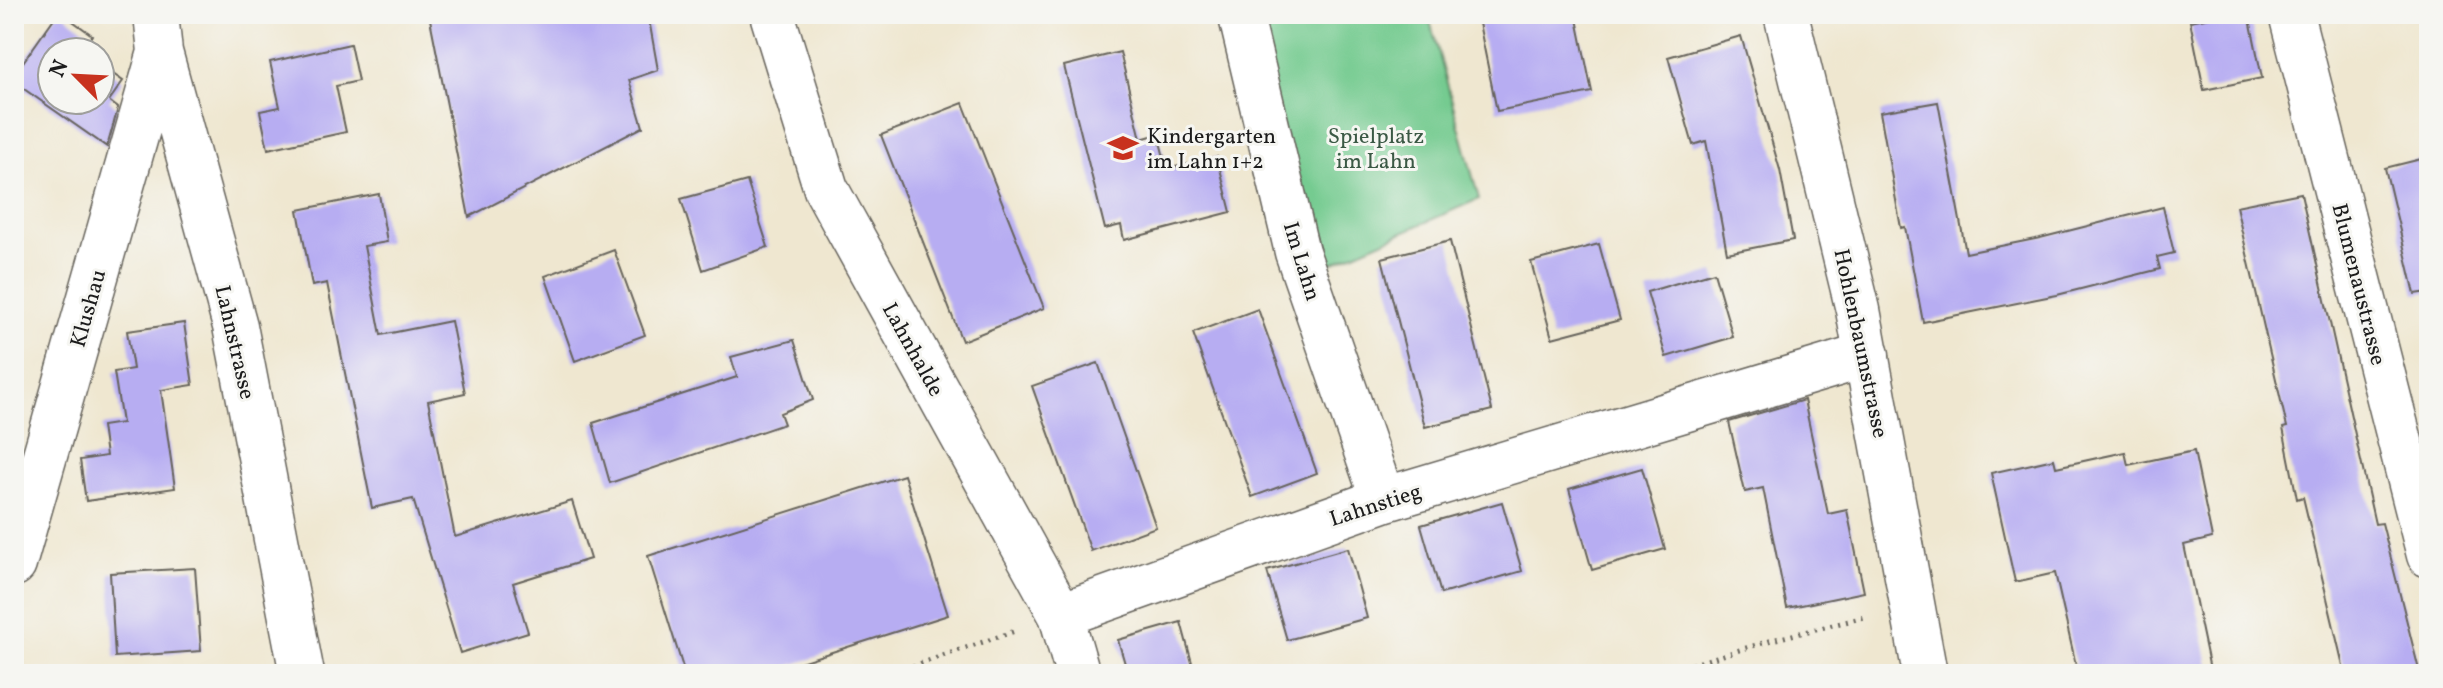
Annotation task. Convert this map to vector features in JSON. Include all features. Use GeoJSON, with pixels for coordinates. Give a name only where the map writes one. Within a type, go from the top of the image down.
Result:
{"type":"FeatureCollection","features":[{"type":"Feature","properties":{"kind":"street","name":"Lahnhalde"},"geometry":{"type":"LineString","coordinates":[[772,14],[826,189],[1061,615],[1078,674]]}},
{"type":"Feature","properties":{"kind":"street","name":"Hohlenbaumstrasse"},"geometry":{"type":"LineString","coordinates":[[1786,14],[1867,355],[1925,674]]}},
{"type":"Feature","properties":{"kind":"street","name":"Blumenaustrasse"},"geometry":{"type":"LineString","coordinates":[[2291,14],[2429,555]]}},
{"type":"Feature","properties":{"kind":"street","name":"Im Lahn"},"geometry":{"type":"LineString","coordinates":[[1241,17],[1297,252],[1383,500]]}},
{"type":"Feature","properties":{"kind":"street","name":"Klushau"},"geometry":{"type":"LineString","coordinates":[[14,564],[158,33]]}},
{"type":"Feature","properties":{"kind":"street","name":"Lahnstrasse"},"geometry":{"type":"LineString","coordinates":[[158,33],[235,326],[302,674]]}},
{"type":"Feature","properties":{"kind":"street","name":"Lahnstieg"},"geometry":{"type":"LineString","coordinates":[[1061,615],[1383,500],[1867,355]]}},
{"type":"Feature","properties":{"kind":"path"},"geometry":{"type":"LineString","coordinates":[[1670,674],[1680,668],[1776,639],[1912,604]]}},
{"type":"Feature","properties":{"kind":"path"},"geometry":{"type":"LineString","coordinates":[[890,674],[1061,615]]}},
{"type":"Feature","properties":{"kind":"green space","name":"Spielplatz im Lahn"},"geometry":{"type":"Polygon","coordinates":[[[1253,14],[1428,14],[1479,199],[1318,269],[1253,14]]]}},
{"type":"Feature","properties":{"kind":"building"},"geometry":{"type":"Polygon","coordinates":[[[57,14],[63,14],[92,35],[91,36],[41,36],[57,14]]]}},
{"type":"Feature","properties":{"kind":"building"},"geometry":{"type":"Polygon","coordinates":[[[429,14],[648,14],[658,70],[629,80],[643,127],[469,217],[429,14]]]}},
{"type":"Feature","properties":{"kind":"building"},"geometry":{"type":"Polygon","coordinates":[[[1522,14],[1576,14],[1592,92],[1497,111],[1479,23],[1522,14]]]}},
{"type":"Feature","properties":{"kind":"building"},"geometry":{"type":"Polygon","coordinates":[[[2225,14],[2249,14],[2262,78],[2204,90],[2190,21],[2225,14]]]}},
{"type":"Feature","properties":{"kind":"building"},"geometry":{"type":"Polygon","coordinates":[[[1741,36],[1780,170],[1793,240],[1727,253],[1706,141],[1693,145],[1668,57],[1741,36]]]}},
{"type":"Feature","properties":{"kind":"building"},"geometry":{"type":"Polygon","coordinates":[[[36,44],[36,97],[14,82],[14,75],[36,44]]]}},
{"type":"Feature","properties":{"kind":"building"},"geometry":{"type":"Polygon","coordinates":[[[350,44],[358,81],[336,86],[346,132],[268,149],[260,111],[280,107],[270,62],[350,44]]]}},
{"type":"Feature","properties":{"kind":"building","name":"Kindergarten im Lahn 1+2"},"geometry":{"type":"Polygon","coordinates":[[[1120,52],[1141,139],[1158,134],[1167,169],[1217,157],[1231,212],[1124,240],[1121,225],[1105,229],[1064,66],[1120,52]]]}},
{"type":"Feature","properties":{"kind":"building"},"geometry":{"type":"Polygon","coordinates":[[[116,76],[123,81],[116,91],[116,76]]]}},
{"type":"Feature","properties":{"kind":"building"},"geometry":{"type":"Polygon","coordinates":[[[1938,102],[1966,253],[2163,207],[2174,253],[2157,257],[2160,269],[2057,295],[1923,322],[1905,227],[1901,228],[1880,112],[1938,102]]]}},
{"type":"Feature","properties":{"kind":"building"},"geometry":{"type":"Polygon","coordinates":[[[963,103],[1044,308],[962,341],[881,135],[963,103]]]}},
{"type":"Feature","properties":{"kind":"building"},"geometry":{"type":"Polygon","coordinates":[[[63,116],[116,116],[107,147],[63,116]]]}},
{"type":"Feature","properties":{"kind":"building"},"geometry":{"type":"Polygon","coordinates":[[[2429,157],[2429,292],[2415,294],[2385,168],[2429,157]]]}},
{"type":"Feature","properties":{"kind":"building"},"geometry":{"type":"Polygon","coordinates":[[[747,181],[768,247],[703,270],[681,199],[747,181]]]}},
{"type":"Feature","properties":{"kind":"building"},"geometry":{"type":"Polygon","coordinates":[[[2301,193],[2375,524],[2382,523],[2420,674],[2345,674],[2303,497],[2297,499],[2283,428],[2287,427],[2236,206],[2301,193]]]}},
{"type":"Feature","properties":{"kind":"building"},"geometry":{"type":"Polygon","coordinates":[[[379,194],[387,242],[364,246],[381,335],[451,321],[465,393],[428,401],[455,537],[572,501],[590,559],[513,583],[528,632],[460,653],[413,499],[372,508],[327,283],[312,286],[298,210],[379,194]]]}},
{"type":"Feature","properties":{"kind":"building"},"geometry":{"type":"Polygon","coordinates":[[[1450,241],[1492,410],[1425,427],[1382,258],[1450,241]]]}},
{"type":"Feature","properties":{"kind":"building"},"geometry":{"type":"Polygon","coordinates":[[[1599,244],[1620,320],[1552,338],[1531,262],[1599,244]]]}},
{"type":"Feature","properties":{"kind":"building"},"geometry":{"type":"Polygon","coordinates":[[[614,250],[645,335],[575,361],[545,276],[614,250]]]}},
{"type":"Feature","properties":{"kind":"building"},"geometry":{"type":"Polygon","coordinates":[[[1714,272],[1733,337],[1666,357],[1647,292],[1714,272]]]}},
{"type":"Feature","properties":{"kind":"building"},"geometry":{"type":"Polygon","coordinates":[[[1258,309],[1317,473],[1252,497],[1193,333],[1258,309]]]}},
{"type":"Feature","properties":{"kind":"building"},"geometry":{"type":"Polygon","coordinates":[[[184,323],[193,385],[161,390],[175,488],[86,501],[80,460],[106,456],[102,426],[122,423],[114,372],[133,369],[127,331],[184,323]]]}},
{"type":"Feature","properties":{"kind":"building"},"geometry":{"type":"Polygon","coordinates":[[[794,340],[813,400],[780,413],[784,424],[610,483],[593,423],[737,377],[731,357],[794,340]]]}},
{"type":"Feature","properties":{"kind":"building"},"geometry":{"type":"Polygon","coordinates":[[[1098,363],[1156,527],[1091,551],[1032,386],[1098,363]]]}},
{"type":"Feature","properties":{"kind":"building"},"geometry":{"type":"Polygon","coordinates":[[[1804,400],[1828,514],[1847,510],[1864,592],[1787,608],[1763,488],[1745,492],[1729,422],[1804,400]]]}},
{"type":"Feature","properties":{"kind":"building"},"geometry":{"type":"Polygon","coordinates":[[[2194,451],[2212,538],[2184,545],[2211,674],[2078,674],[2055,573],[2015,582],[1991,473],[2054,459],[2056,467],[2125,452],[2128,465],[2194,451]]]}},
{"type":"Feature","properties":{"kind":"building"},"geometry":{"type":"Polygon","coordinates":[[[1642,468],[1665,549],[1592,570],[1569,489],[1642,468]]]}},
{"type":"Feature","properties":{"kind":"building"},"geometry":{"type":"Polygon","coordinates":[[[904,475],[948,615],[763,674],[685,674],[648,556],[904,475]]]}},
{"type":"Feature","properties":{"kind":"building"},"geometry":{"type":"Polygon","coordinates":[[[1502,502],[1522,571],[1441,594],[1421,525],[1502,502]]]}},
{"type":"Feature","properties":{"kind":"building"},"geometry":{"type":"Polygon","coordinates":[[[1348,548],[1367,618],[1287,640],[1267,571],[1348,548]]]}},
{"type":"Feature","properties":{"kind":"building"},"geometry":{"type":"Polygon","coordinates":[[[195,568],[201,651],[115,657],[110,573],[195,568]]]}},
{"type":"Feature","properties":{"kind":"building"},"geometry":{"type":"Polygon","coordinates":[[[1181,622],[1195,674],[1128,674],[1118,640],[1181,622]]]}},
{"type":"Feature","properties":{"kind":"place","name":"Kindergarten im Lahn 1+2"},"geometry":{"type":"Point","coordinates":[1123,148]}}]}
